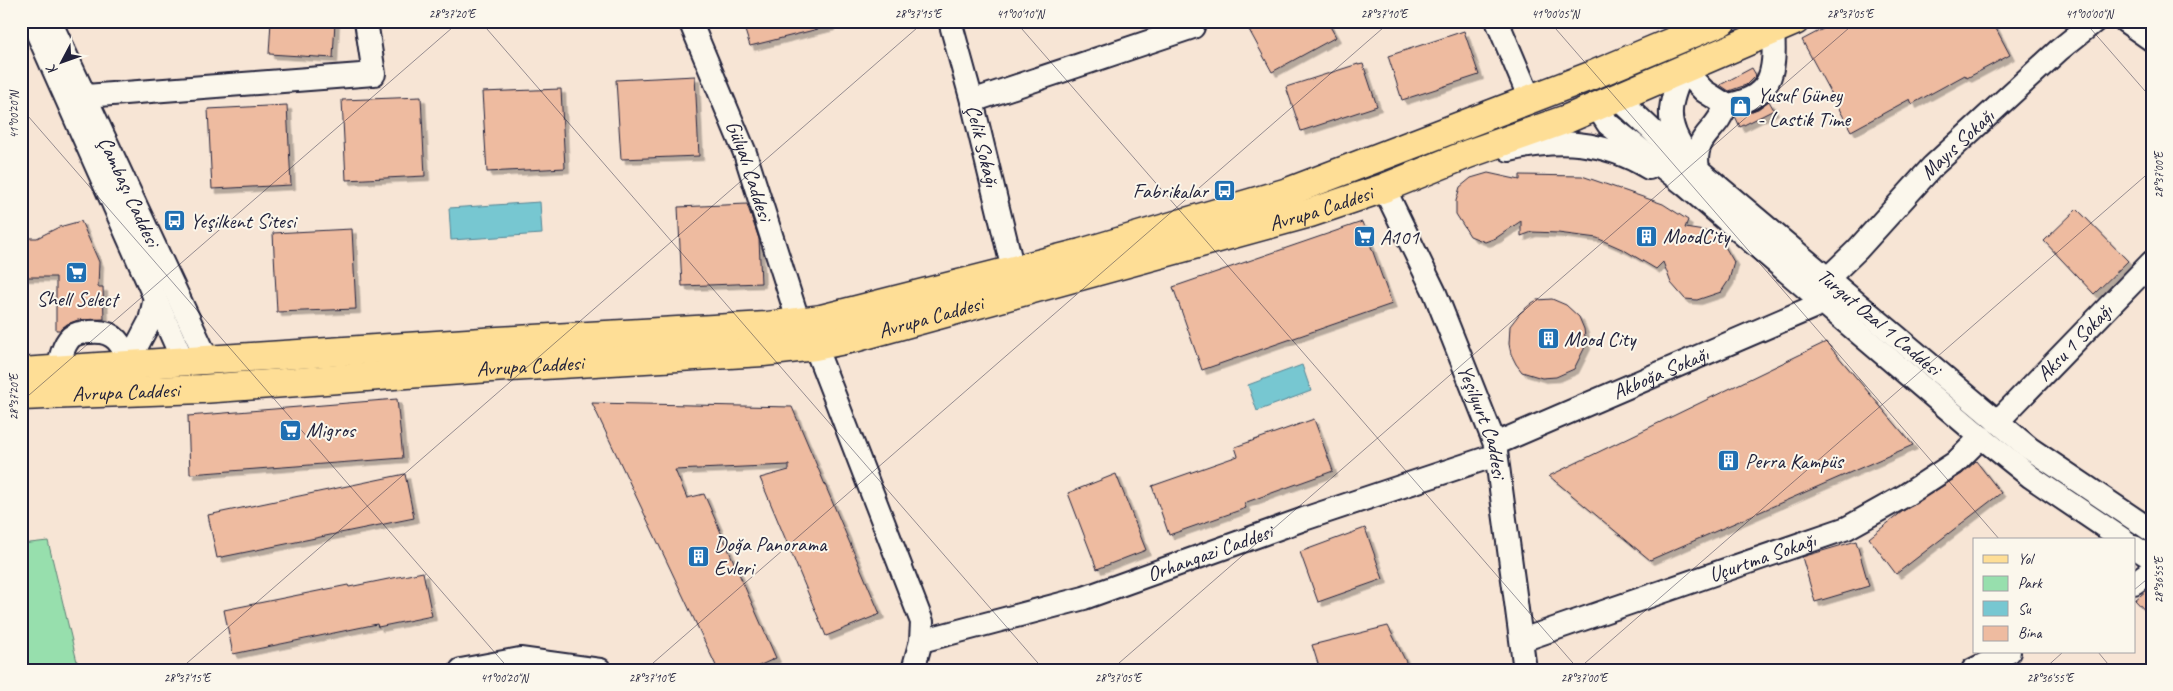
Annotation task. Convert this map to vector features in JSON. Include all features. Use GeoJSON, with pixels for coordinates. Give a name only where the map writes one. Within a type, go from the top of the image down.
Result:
{"type":"FeatureCollection","features":[{"type":"Feature","properties":{"kind":"main road","name":"Avrupa Caddesi"},"geometry":{"type":"LineString","coordinates":[[21,372],[799,323],[849,313],[1081,253],[1288,192],[1593,75],[1722,21]]}},
{"type":"Feature","properties":{"kind":"main road","name":"Avrupa Caddesi"},"geometry":{"type":"LineString","coordinates":[[21,396],[202,389],[475,368],[763,352],[816,346],[854,338],[1204,244],[1310,213],[1384,188],[1468,154],[1607,103],[1784,26]]}},
{"type":"Feature","properties":{"kind":"main road"},"geometry":{"type":"LineString","coordinates":[[1593,75],[1591,83],[1607,103]]}},
{"type":"Feature","properties":{"kind":"main road"},"geometry":{"type":"LineString","coordinates":[[196,362],[210,370],[208,380],[202,389]]}},
{"type":"Feature","properties":{"kind":"street"},"geometry":{"type":"LineString","coordinates":[[86,96],[374,74],[366,21]]}},
{"type":"Feature","properties":{"kind":"street","name":"Gülyalı Caddesi"},"geometry":{"type":"LineString","coordinates":[[690,21],[745,153],[799,323]]}},
{"type":"Feature","properties":{"kind":"street","name":"Çelik Sokağı"},"geometry":{"type":"LineString","coordinates":[[950,21],[1014,270]]}},
{"type":"Feature","properties":{"kind":"street"},"geometry":{"type":"LineString","coordinates":[[1497,21],[1530,99]]}},
{"type":"Feature","properties":{"kind":"street","name":"Mayıs Sokağı"},"geometry":{"type":"LineString","coordinates":[[1828,278],[1857,250],[1933,166],[2059,50],[2095,21]]}},
{"type":"Feature","properties":{"kind":"street"},"geometry":{"type":"LineString","coordinates":[[2125,21],[2152,40]]}},
{"type":"Feature","properties":{"kind":"street"},"geometry":{"type":"LineString","coordinates":[[1691,176],[1677,140],[1670,110],[1673,91],[1684,70],[1704,91],[1726,105],[1743,102],[1763,90],[1774,62],[1784,26]]}},
{"type":"Feature","properties":{"kind":"street"},"geometry":{"type":"LineString","coordinates":[[972,101],[1193,27]]}},
{"type":"Feature","properties":{"kind":"street","name":"Çambaşı Caddesi"},"geometry":{"type":"LineString","coordinates":[[35,28],[86,96],[196,362]]}},
{"type":"Feature","properties":{"kind":"street","name":"Çambaşı Caddesi"},"geometry":{"type":"LineString","coordinates":[[35,28],[155,298],[196,362]]}},
{"type":"Feature","properties":{"kind":"street","name":"Turgut Özal 1 Caddesi"},"geometry":{"type":"LineString","coordinates":[[1607,103],[1608,124],[1691,176],[1828,278],[1989,429],[2031,477],[2121,538]]}},
{"type":"Feature","properties":{"kind":"street"},"geometry":{"type":"LineString","coordinates":[[1691,176],[1697,149],[1704,137],[1722,116],[1726,105]]}},
{"type":"Feature","properties":{"kind":"street"},"geometry":{"type":"LineString","coordinates":[[1468,154],[1504,151],[1532,144],[1557,142],[1581,144],[1609,150],[1638,162],[1671,181],[1691,176]]}},
{"type":"Feature","properties":{"kind":"street","name":"Turgut Özal 1 Caddesi"},"geometry":{"type":"LineString","coordinates":[[1691,176],[1824,302],[1989,429],[2037,454],[2152,531]]}},
{"type":"Feature","properties":{"kind":"street","name":"Yeşilyurt Caddesi"},"geometry":{"type":"LineString","coordinates":[[1384,188],[1435,293],[1496,450],[1522,640],[1524,669]]}},
{"type":"Feature","properties":{"kind":"street","name":"Aksu 1 Sokağı"},"geometry":{"type":"LineString","coordinates":[[1989,429],[2152,262]]}},
{"type":"Feature","properties":{"kind":"street"},"geometry":{"type":"LineString","coordinates":[[130,366],[131,358],[150,321],[155,298]]}},
{"type":"Feature","properties":{"kind":"street","name":"Akboğa Sokağı"},"geometry":{"type":"LineString","coordinates":[[1496,450],[1824,302]]}},
{"type":"Feature","properties":{"kind":"street"},"geometry":{"type":"LineString","coordinates":[[58,370],[63,352],[71,337],[79,333],[100,330],[107,333],[122,346],[130,366]]}},
{"type":"Feature","properties":{"kind":"street"},"geometry":{"type":"LineString","coordinates":[[816,346],[915,599],[922,622],[921,641],[909,668]]}},
{"type":"Feature","properties":{"kind":"street","name":"Uçurtma Sokağı"},"geometry":{"type":"LineString","coordinates":[[1522,640],[1847,528],[1906,495],[1955,463],[1989,429]]}},
{"type":"Feature","properties":{"kind":"street","name":"Orhangazi Caddesi"},"geometry":{"type":"LineString","coordinates":[[921,641],[1084,598],[1496,450]]}},
{"type":"Feature","properties":{"kind":"street"},"geometry":{"type":"LineString","coordinates":[[2136,548],[2152,558]]}},
{"type":"Feature","properties":{"kind":"street"},"geometry":{"type":"LineString","coordinates":[[2136,582],[2152,570]]}},
{"type":"Feature","properties":{"kind":"street"},"geometry":{"type":"LineString","coordinates":[[1972,670],[2005,654]]}},
{"type":"Feature","properties":{"kind":"street"},"geometry":{"type":"LineString","coordinates":[[461,670],[520,659],[600,670]]}},
{"type":"Feature","properties":{"kind":"green space"},"geometry":{"type":"Polygon","coordinates":[[[48,541],[79,670],[21,670],[21,544],[48,541]]]}},
{"type":"Feature","properties":{"kind":"water"},"geometry":{"type":"Polygon","coordinates":[[[540,202],[542,234],[451,240],[449,208],[540,202]]]}},
{"type":"Feature","properties":{"kind":"water"},"geometry":{"type":"Polygon","coordinates":[[[1302,365],[1311,391],[1257,411],[1248,385],[1302,365]]]}},
{"type":"Feature","properties":{"kind":"building"},"geometry":{"type":"Polygon","coordinates":[[[271,21],[335,21],[333,58],[269,54],[271,21]]]}},
{"type":"Feature","properties":{"kind":"building"},"geometry":{"type":"Polygon","coordinates":[[[742,21],[830,21],[830,26],[750,46],[742,21]]]}},
{"type":"Feature","properties":{"kind":"building"},"geometry":{"type":"Polygon","coordinates":[[[1255,21],[1327,21],[1336,37],[1272,72],[1247,26],[1255,21]]]}},
{"type":"Feature","properties":{"kind":"building"},"geometry":{"type":"Polygon","coordinates":[[[1838,21],[1992,21],[2010,55],[1967,78],[1965,75],[1912,104],[1910,99],[1851,131],[1802,40],[1838,21]]]}},
{"type":"Feature","properties":{"kind":"building"},"geometry":{"type":"Polygon","coordinates":[[[1464,31],[1479,75],[1402,100],[1388,56],[1464,31]]]}},
{"type":"Feature","properties":{"kind":"building"},"geometry":{"type":"Polygon","coordinates":[[[1363,64],[1377,106],[1301,131],[1286,87],[1363,64]]]}},
{"type":"Feature","properties":{"kind":"building"},"geometry":{"type":"Polygon","coordinates":[[[1752,68],[1756,75],[1746,85],[1729,91],[1720,85],[1752,68]]]}},
{"type":"Feature","properties":{"kind":"building"},"geometry":{"type":"Polygon","coordinates":[[[695,76],[699,156],[621,159],[616,80],[695,76]]]}},
{"type":"Feature","properties":{"kind":"building"},"geometry":{"type":"Polygon","coordinates":[[[561,89],[565,168],[487,172],[482,92],[561,89]]]}},
{"type":"Feature","properties":{"kind":"building"},"geometry":{"type":"Polygon","coordinates":[[[421,97],[425,176],[346,180],[342,100],[421,97]]]}},
{"type":"Feature","properties":{"kind":"building"},"geometry":{"type":"Polygon","coordinates":[[[1769,101],[1774,110],[1740,127],[1735,116],[1758,109],[1769,101]]]}},
{"type":"Feature","properties":{"kind":"building"},"geometry":{"type":"Polygon","coordinates":[[[287,105],[291,185],[212,189],[208,109],[287,105]]]}},
{"type":"Feature","properties":{"kind":"building","name":"MoodCity"},"geometry":{"type":"Polygon","coordinates":[[[1488,173],[1520,180],[1520,175],[1582,176],[1663,204],[1688,220],[1685,228],[1717,233],[1734,262],[1729,280],[1721,292],[1697,300],[1685,299],[1671,283],[1663,262],[1656,269],[1624,250],[1597,238],[1532,232],[1521,236],[1521,221],[1496,238],[1485,242],[1470,236],[1456,214],[1456,201],[1460,187],[1471,178],[1488,173]]]}},
{"type":"Feature","properties":{"kind":"building"},"geometry":{"type":"Polygon","coordinates":[[[747,204],[759,239],[761,283],[682,286],[678,207],[747,204]]]}},
{"type":"Feature","properties":{"kind":"building"},"geometry":{"type":"Polygon","coordinates":[[[2077,209],[2128,261],[2094,294],[2044,241],[2077,209]]]}},
{"type":"Feature","properties":{"kind":"building"},"geometry":{"type":"Polygon","coordinates":[[[81,221],[99,262],[98,287],[103,287],[104,319],[78,320],[67,324],[60,330],[56,330],[56,277],[21,277],[21,238],[37,238],[59,227],[81,221]]]}},
{"type":"Feature","properties":{"kind":"building"},"geometry":{"type":"Polygon","coordinates":[[[1362,222],[1392,304],[1202,370],[1173,287],[1362,222]]]}},
{"type":"Feature","properties":{"kind":"building"},"geometry":{"type":"Polygon","coordinates":[[[352,229],[356,309],[277,312],[273,233],[352,229]]]}},
{"type":"Feature","properties":{"kind":"building","name":"Mood City"},"geometry":{"type":"Polygon","coordinates":[[[1552,299],[1566,305],[1579,317],[1584,329],[1586,345],[1574,369],[1556,377],[1542,378],[1522,372],[1516,364],[1509,344],[1510,326],[1520,313],[1532,303],[1537,300],[1552,299]]]}},
{"type":"Feature","properties":{"kind":"building","name":"Perra Kampüs"},"geometry":{"type":"Polygon","coordinates":[[[1826,342],[1913,445],[1650,560],[1549,476],[1826,342]]]}},
{"type":"Feature","properties":{"kind":"building"},"geometry":{"type":"Polygon","coordinates":[[[397,399],[403,458],[190,474],[188,416],[397,399]]]}},
{"type":"Feature","properties":{"kind":"building","name":"Doğa Panorama Evleri"},"geometry":{"type":"Polygon","coordinates":[[[592,403],[792,407],[880,614],[826,636],[760,478],[789,470],[789,465],[675,470],[687,498],[704,494],[776,658],[750,670],[718,670],[592,403]]]}},
{"type":"Feature","properties":{"kind":"building"},"geometry":{"type":"Polygon","coordinates":[[[1314,419],[1333,471],[1244,503],[1246,508],[1169,535],[1152,486],[1238,456],[1235,447],[1314,419]]]}},
{"type":"Feature","properties":{"kind":"building"},"geometry":{"type":"Polygon","coordinates":[[[1976,461],[2001,493],[1896,574],[1869,538],[1903,511],[1962,474],[1976,461]]]}},
{"type":"Feature","properties":{"kind":"building"},"geometry":{"type":"Polygon","coordinates":[[[405,474],[414,518],[217,558],[208,515],[405,474]]]}},
{"type":"Feature","properties":{"kind":"building"},"geometry":{"type":"Polygon","coordinates":[[[1116,474],[1146,550],[1097,569],[1068,493],[1116,474]]]}},
{"type":"Feature","properties":{"kind":"building"},"geometry":{"type":"Polygon","coordinates":[[[1365,528],[1383,579],[1318,602],[1300,552],[1365,528]]]}},
{"type":"Feature","properties":{"kind":"building"},"geometry":{"type":"Polygon","coordinates":[[[1856,541],[1869,586],[1815,602],[1802,557],[1856,541]]]}},
{"type":"Feature","properties":{"kind":"building"},"geometry":{"type":"Polygon","coordinates":[[[423,572],[432,616],[378,627],[377,624],[233,654],[224,610],[423,572]]]}},
{"type":"Feature","properties":{"kind":"building"},"geometry":{"type":"Polygon","coordinates":[[[2152,586],[2152,618],[2136,601],[2152,586]]]}},
{"type":"Feature","properties":{"kind":"building"},"geometry":{"type":"Polygon","coordinates":[[[1388,626],[1410,670],[1320,670],[1312,645],[1388,626]]]}},
{"type":"Feature","properties":{"kind":"place","name":"Yusuf Güney - Lastik Time"},"geometry":{"type":"Point","coordinates":[1741,107]}},
{"type":"Feature","properties":{"kind":"place","name":"Fabrikalar"},"geometry":{"type":"Point","coordinates":[1224,191]}},
{"type":"Feature","properties":{"kind":"place","name":"Yeşilkent Sitesi"},"geometry":{"type":"Point","coordinates":[174,221]}},
{"type":"Feature","properties":{"kind":"place","name":"MoodCity"},"geometry":{"type":"Point","coordinates":[1647,236]}},
{"type":"Feature","properties":{"kind":"place","name":"A101"},"geometry":{"type":"Point","coordinates":[1364,237]}},
{"type":"Feature","properties":{"kind":"place","name":"Shell Select"},"geometry":{"type":"Point","coordinates":[77,272]}},
{"type":"Feature","properties":{"kind":"place","name":"Mood City"},"geometry":{"type":"Point","coordinates":[1548,339]}},
{"type":"Feature","properties":{"kind":"place","name":"Migros"},"geometry":{"type":"Point","coordinates":[290,430]}},
{"type":"Feature","properties":{"kind":"place","name":"Perra Kampüs"},"geometry":{"type":"Point","coordinates":[1729,461]}},
{"type":"Feature","properties":{"kind":"place","name":"Doğa Panorama Evleri"},"geometry":{"type":"Point","coordinates":[698,556]}}]}
